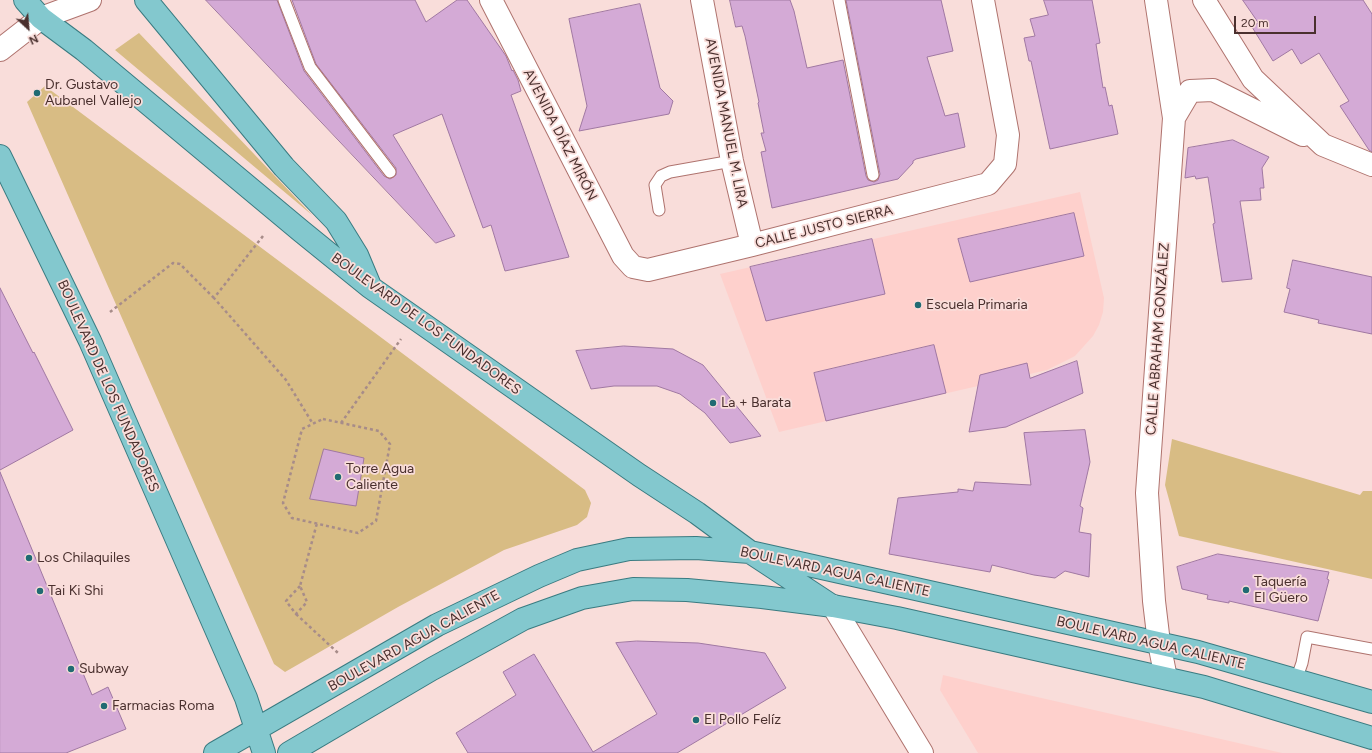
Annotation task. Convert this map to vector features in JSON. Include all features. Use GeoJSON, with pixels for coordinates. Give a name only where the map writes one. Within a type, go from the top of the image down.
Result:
{"type":"FeatureCollection","features":[{"type":"Feature","properties":{"kind":"main road","name":"BOULEVARD DE LOS FUNDADORES"},"geometry":{"type":"LineString","coordinates":[[25,0],[41,18],[84,50],[370,287],[639,475],[697,513],[750,552],[833,606]]}},
{"type":"Feature","properties":{"kind":"main road"},"geometry":{"type":"LineString","coordinates":[[146,0],[284,167],[336,222],[357,255],[370,287]]}},
{"type":"Feature","properties":{"kind":"main road","name":"BOULEVARD DE LOS FUNDADORES"},"geometry":{"type":"LineString","coordinates":[[0,156],[90,341],[246,698],[264,753]]}},
{"type":"Feature","properties":{"kind":"main road","name":"BOULEVARD AGUA CALIENTE"},"geometry":{"type":"LineString","coordinates":[[215,753],[437,625],[539,576],[577,560],[629,549],[696,548],[750,552],[1029,615],[1159,642],[1372,702]]}},
{"type":"Feature","properties":{"kind":"main road"},"geometry":{"type":"LineString","coordinates":[[289,753],[432,669],[523,619],[582,598],[633,589],[687,590],[762,597],[833,606],[897,618],[1204,687],[1372,738]]}},
{"type":"Feature","properties":{"kind":"street"},"geometry":{"type":"LineString","coordinates":[[0,50],[41,18],[86,0]]}},
{"type":"Feature","properties":{"kind":"street","name":"AVENIDA DÍAZ MIRÓN"},"geometry":{"type":"LineString","coordinates":[[491,0],[623,256],[633,267]]}},
{"type":"Feature","properties":{"kind":"street","name":"AVENIDA MANUEL M. LIRA"},"geometry":{"type":"LineString","coordinates":[[702,0],[732,161],[752,245]]}},
{"type":"Feature","properties":{"kind":"street","name":"CALLE JUSTO SIERRA"},"geometry":{"type":"LineString","coordinates":[[633,267],[648,270],[752,245],[988,184],[1005,164],[1008,135],[983,0]]}},
{"type":"Feature","properties":{"kind":"street","name":"CALLE ABRAHAM GONZÁLEZ"},"geometry":{"type":"LineString","coordinates":[[1156,0],[1174,118],[1147,493],[1152,585],[1159,642],[1166,678]]}},
{"type":"Feature","properties":{"kind":"street"},"geometry":{"type":"LineString","coordinates":[[1204,0],[1253,78],[1323,145]]}},
{"type":"Feature","properties":{"kind":"street"},"geometry":{"type":"LineString","coordinates":[[1174,118],[1190,91],[1213,90],[1323,145],[1372,165]]}},
{"type":"Feature","properties":{"kind":"street"},"geometry":{"type":"LineString","coordinates":[[833,606],[922,753]]}},
{"type":"Feature","properties":{"kind":"lane"},"geometry":{"type":"LineString","coordinates":[[284,0],[310,66],[390,172]]}},
{"type":"Feature","properties":{"kind":"lane"},"geometry":{"type":"LineString","coordinates":[[839,0],[873,176]]}},
{"type":"Feature","properties":{"kind":"lane"},"geometry":{"type":"LineString","coordinates":[[659,210],[655,185],[661,176],[670,172],[732,161]]}},
{"type":"Feature","properties":{"kind":"lane"},"geometry":{"type":"LineString","coordinates":[[1296,680],[1302,663],[1307,637],[1372,649]]}},
{"type":"Feature","properties":{"kind":"path"},"geometry":{"type":"LineString","coordinates":[[214,298],[263,236]]}},
{"type":"Feature","properties":{"kind":"path"},"geometry":{"type":"LineString","coordinates":[[110,312],[173,263],[180,264],[214,298],[286,380],[313,424]]}},
{"type":"Feature","properties":{"kind":"path"},"geometry":{"type":"LineString","coordinates":[[341,423],[401,339]]}},
{"type":"Feature","properties":{"kind":"path"},"geometry":{"type":"LineString","coordinates":[[323,419],[341,423],[379,431],[390,444],[376,521],[358,533],[292,518],[283,503],[302,429],[323,419]]}},
{"type":"Feature","properties":{"kind":"path"},"geometry":{"type":"LineString","coordinates":[[317,523],[300,586],[286,601],[296,614],[338,653]]}},
{"type":"Feature","properties":{"kind":"path"},"geometry":{"type":"LineString","coordinates":[[296,614],[307,602],[300,586]]}},
{"type":"Feature","properties":{"kind":"shaded area"},"geometry":{"type":"Polygon","coordinates":[[[139,33],[312,215],[115,50],[139,33]]]}},
{"type":"Feature","properties":{"kind":"shaded area"},"geometry":{"type":"Polygon","coordinates":[[[45,86],[585,490],[591,503],[587,517],[577,525],[504,550],[398,607],[285,672],[274,664],[27,102],[45,86]]]}},
{"type":"Feature","properties":{"kind":"shaded area","name":"Escuela Primaria"},"geometry":{"type":"Polygon","coordinates":[[[1080,192],[1104,298],[1103,312],[1099,325],[1093,336],[1075,356],[1047,370],[779,432],[720,274],[1080,192]]]}},
{"type":"Feature","properties":{"kind":"shaded area"},"geometry":{"type":"Polygon","coordinates":[[[1172,439],[1360,495],[1363,491],[1372,491],[1372,579],[1179,536],[1165,485],[1172,439]]]}},
{"type":"Feature","properties":{"kind":"shaded area"},"geometry":{"type":"Polygon","coordinates":[[[943,675],[1282,753],[978,753],[940,690],[943,675]]]}},
{"type":"Feature","properties":{"kind":"building"},"geometry":{"type":"Polygon","coordinates":[[[206,0],[277,0],[304,71],[384,176],[390,179],[396,175],[396,168],[316,64],[292,0],[415,0],[426,22],[457,0],[467,0],[506,56],[512,71],[513,70],[518,80],[521,91],[511,95],[569,257],[505,271],[491,225],[483,228],[442,114],[393,135],[455,236],[436,243],[206,0]]]}},
{"type":"Feature","properties":{"kind":"building"},"geometry":{"type":"Polygon","coordinates":[[[730,0],[790,0],[794,11],[807,68],[843,60],[866,176],[868,180],[874,182],[878,180],[880,174],[846,0],[941,0],[953,51],[927,57],[945,116],[958,113],[965,147],[916,159],[898,179],[772,208],[761,152],[766,151],[761,133],[764,133],[759,102],[745,36],[742,26],[736,27],[730,0]]]}},
{"type":"Feature","properties":{"kind":"building"},"geometry":{"type":"Polygon","coordinates":[[[1044,0],[1092,0],[1100,43],[1096,44],[1103,88],[1105,87],[1109,106],[1112,105],[1118,134],[1050,149],[1031,61],[1029,61],[1024,38],[1035,36],[1030,19],[1048,15],[1044,0]]]}},
{"type":"Feature","properties":{"kind":"building"},"geometry":{"type":"Polygon","coordinates":[[[1243,0],[1363,0],[1372,14],[1372,152],[1369,150],[1340,106],[1349,101],[1319,53],[1301,64],[1292,49],[1273,61],[1252,27],[1258,23],[1243,0]]]}},
{"type":"Feature","properties":{"kind":"building"},"geometry":{"type":"Polygon","coordinates":[[[640,4],[660,88],[673,101],[669,114],[579,131],[587,106],[569,19],[640,4]]]}},
{"type":"Feature","properties":{"kind":"building"},"geometry":{"type":"Polygon","coordinates":[[[1233,140],[1269,157],[1262,168],[1264,188],[1260,188],[1261,200],[1240,201],[1252,279],[1222,282],[1213,224],[1215,223],[1208,177],[1196,179],[1195,176],[1185,178],[1188,148],[1233,140]]]}},
{"type":"Feature","properties":{"kind":"building"},"geometry":{"type":"Polygon","coordinates":[[[1074,213],[1084,256],[970,282],[958,239],[1074,213]]]}},
{"type":"Feature","properties":{"kind":"building"},"geometry":{"type":"Polygon","coordinates":[[[872,239],[885,294],[766,321],[750,267],[872,239]]]}},
{"type":"Feature","properties":{"kind":"building"},"geometry":{"type":"Polygon","coordinates":[[[1293,260],[1372,277],[1372,334],[1318,323],[1319,320],[1284,312],[1290,289],[1287,288],[1293,260]]]}},
{"type":"Feature","properties":{"kind":"building"},"geometry":{"type":"Polygon","coordinates":[[[0,288],[73,430],[0,470],[0,288]]]}},
{"type":"Feature","properties":{"kind":"building"},"geometry":{"type":"Polygon","coordinates":[[[934,345],[946,393],[826,421],[814,373],[934,345]]]}},
{"type":"Feature","properties":{"kind":"building","name":"La + Barata"},"geometry":{"type":"Polygon","coordinates":[[[624,346],[673,349],[703,365],[761,436],[730,443],[705,413],[680,394],[657,386],[614,386],[591,389],[576,351],[624,346]]]}},
{"type":"Feature","properties":{"kind":"building"},"geometry":{"type":"Polygon","coordinates":[[[1077,361],[1083,393],[1006,427],[969,432],[980,375],[1027,363],[1030,378],[1077,361]]]}},
{"type":"Feature","properties":{"kind":"building"},"geometry":{"type":"Polygon","coordinates":[[[1085,430],[1090,462],[1080,506],[1083,508],[1079,532],[1091,534],[1089,577],[1065,571],[1055,578],[1034,575],[992,565],[990,572],[889,554],[898,498],[958,492],[958,489],[973,491],[975,482],[1031,485],[1024,433],[1085,430]]]}},
{"type":"Feature","properties":{"kind":"building","name":"Torre Agua Caliente"},"geometry":{"type":"Polygon","coordinates":[[[324,449],[364,458],[356,506],[310,499],[324,449]]]}},
{"type":"Feature","properties":{"kind":"building"},"geometry":{"type":"Polygon","coordinates":[[[0,472],[92,695],[108,687],[126,729],[66,753],[0,753],[0,472]]]}},
{"type":"Feature","properties":{"kind":"building"},"geometry":{"type":"Polygon","coordinates":[[[1218,554],[1329,572],[1327,579],[1329,580],[1318,621],[1229,601],[1229,603],[1207,599],[1208,595],[1182,589],[1177,567],[1218,554]]]}},
{"type":"Feature","properties":{"kind":"building"},"geometry":{"type":"Polygon","coordinates":[[[637,641],[698,643],[765,653],[786,688],[677,753],[468,753],[456,733],[516,695],[503,672],[534,654],[593,752],[657,714],[616,643],[637,641]]]}},
{"type":"Feature","properties":{"kind":"place","name":"Dr. Gustavo Aubanel Vallejo"},"geometry":{"type":"Point","coordinates":[37,93]}},
{"type":"Feature","properties":{"kind":"place","name":"Escuela Primaria"},"geometry":{"type":"Point","coordinates":[918,305]}},
{"type":"Feature","properties":{"kind":"place","name":"La + Barata"},"geometry":{"type":"Point","coordinates":[713,403]}},
{"type":"Feature","properties":{"kind":"place","name":"Torre Agua Caliente"},"geometry":{"type":"Point","coordinates":[338,477]}},
{"type":"Feature","properties":{"kind":"place","name":"Los Chilaquiles"},"geometry":{"type":"Point","coordinates":[29,558]}},
{"type":"Feature","properties":{"kind":"place","name":"Taquería El Güero"},"geometry":{"type":"Point","coordinates":[1246,590]}},
{"type":"Feature","properties":{"kind":"place","name":"Tai Ki Shi"},"geometry":{"type":"Point","coordinates":[40,591]}},
{"type":"Feature","properties":{"kind":"place","name":"Subway"},"geometry":{"type":"Point","coordinates":[71,669]}},
{"type":"Feature","properties":{"kind":"place","name":"Farmacias Roma"},"geometry":{"type":"Point","coordinates":[104,706]}},
{"type":"Feature","properties":{"kind":"place","name":"El Pollo Felíz"},"geometry":{"type":"Point","coordinates":[696,720]}}]}
